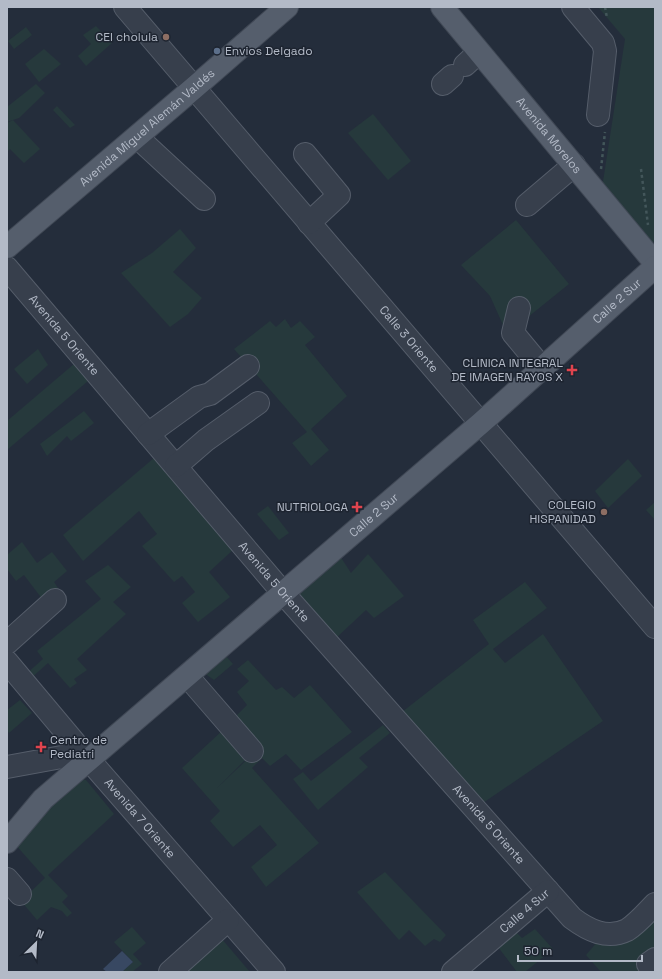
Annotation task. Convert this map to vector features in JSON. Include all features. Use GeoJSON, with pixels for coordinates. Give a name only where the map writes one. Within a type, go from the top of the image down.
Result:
{"type":"FeatureCollection","features":[{"type":"Feature","properties":{"kind":"main road","name":"Avenida Miguel Alemán Valdés"},"geometry":{"type":"LineString","coordinates":[[7,247],[287,7]]}},
{"type":"Feature","properties":{"kind":"main road","name":"Avenida Morelos"},"geometry":{"type":"LineString","coordinates":[[442,7],[460,69],[574,165],[653,262]]}},
{"type":"Feature","properties":{"kind":"main road","name":"Calle 2 Sur"},"geometry":{"type":"LineString","coordinates":[[7,842],[86,756],[188,677],[481,423],[542,368],[653,262]]}},
{"type":"Feature","properties":{"kind":"street","name":"Calle 3 Oriente"},"geometry":{"type":"LineString","coordinates":[[125,7],[195,87],[655,627]]}},
{"type":"Feature","properties":{"kind":"street"},"geometry":{"type":"LineString","coordinates":[[573,7],[603,43],[605,51],[601,123]]}},
{"type":"Feature","properties":{"kind":"street"},"geometry":{"type":"LineString","coordinates":[[137,137],[204,199]]}},
{"type":"Feature","properties":{"kind":"street"},"geometry":{"type":"LineString","coordinates":[[305,154],[339,195],[310,223]]}},
{"type":"Feature","properties":{"kind":"street"},"geometry":{"type":"LineString","coordinates":[[527,205],[574,165]]}},
{"type":"Feature","properties":{"kind":"street","name":"Avenida 5 Oriente"},"geometry":{"type":"LineString","coordinates":[[7,268],[284,594],[548,891]]}},
{"type":"Feature","properties":{"kind":"street"},"geometry":{"type":"LineString","coordinates":[[519,308],[513,333],[542,368]]}},
{"type":"Feature","properties":{"kind":"street"},"geometry":{"type":"LineString","coordinates":[[148,434],[199,397],[210,394],[248,366]]}},
{"type":"Feature","properties":{"kind":"street"},"geometry":{"type":"LineString","coordinates":[[176,466],[206,440],[258,403]]}},
{"type":"Feature","properties":{"kind":"street"},"geometry":{"type":"LineString","coordinates":[[7,643],[55,600]]}},
{"type":"Feature","properties":{"kind":"street","name":"Avenida 7 Oriente"},"geometry":{"type":"LineString","coordinates":[[7,662],[86,756],[274,972]]}},
{"type":"Feature","properties":{"kind":"street"},"geometry":{"type":"LineString","coordinates":[[188,677],[252,751]]}},
{"type":"Feature","properties":{"kind":"street"},"geometry":{"type":"LineString","coordinates":[[7,767],[67,756],[86,756]]}},
{"type":"Feature","properties":{"kind":"street","name":"Calle 4 Sur"},"geometry":{"type":"LineString","coordinates":[[453,972],[548,891],[572,918],[586,929],[600,934],[613,934],[627,929],[655,904]]}},
{"type":"Feature","properties":{"kind":"street"},"geometry":{"type":"LineString","coordinates":[[170,972],[228,920]]}},
{"type":"Feature","properties":{"kind":"path"},"geometry":{"type":"LineString","coordinates":[[605,7],[608,23]]}},
{"type":"Feature","properties":{"kind":"path"},"geometry":{"type":"LineString","coordinates":[[601,123],[601,170]]}},
{"type":"Feature","properties":{"kind":"path"},"geometry":{"type":"LineString","coordinates":[[641,169],[653,262]]}},
{"type":"Feature","properties":{"kind":"shaded area"},"geometry":{"type":"Polygon","coordinates":[[[598,7],[655,7],[655,240],[650,246],[602,188],[625,39],[598,7]]]}},
{"type":"Feature","properties":{"kind":"shaded area"},"geometry":{"type":"Polygon","coordinates":[[[96,26],[112,43],[86,66],[78,56],[91,44],[83,35],[96,26]]]}},
{"type":"Feature","properties":{"kind":"shaded area"},"geometry":{"type":"Polygon","coordinates":[[[26,27],[32,35],[14,49],[8,41],[26,27]]]}},
{"type":"Feature","properties":{"kind":"shaded area"},"geometry":{"type":"Polygon","coordinates":[[[44,49],[61,64],[39,82],[25,64],[44,49]]]}},
{"type":"Feature","properties":{"kind":"shaded area"},"geometry":{"type":"Polygon","coordinates":[[[36,84],[45,93],[19,118],[7,122],[7,107],[36,84]]]}},
{"type":"Feature","properties":{"kind":"shaded area"},"geometry":{"type":"Polygon","coordinates":[[[57,106],[75,125],[70,128],[53,110],[57,106]]]}},
{"type":"Feature","properties":{"kind":"shaded area"},"geometry":{"type":"Polygon","coordinates":[[[373,114],[411,161],[388,180],[348,133],[373,114]]]}},
{"type":"Feature","properties":{"kind":"shaded area"},"geometry":{"type":"Polygon","coordinates":[[[13,120],[40,149],[24,163],[10,149],[7,152],[7,123],[13,120]]]}},
{"type":"Feature","properties":{"kind":"shaded area"},"geometry":{"type":"Polygon","coordinates":[[[516,220],[569,284],[507,334],[490,296],[461,265],[516,220]]]}},
{"type":"Feature","properties":{"kind":"shaded area"},"geometry":{"type":"Polygon","coordinates":[[[180,229],[196,248],[173,272],[202,298],[188,314],[170,327],[121,273],[152,253],[180,229]]]}},
{"type":"Feature","properties":{"kind":"shaded area"},"geometry":{"type":"Polygon","coordinates":[[[285,319],[291,328],[300,321],[315,337],[305,345],[347,396],[311,429],[329,450],[311,466],[292,443],[307,432],[234,349],[270,321],[276,327],[285,319]]]}},
{"type":"Feature","properties":{"kind":"shaded area"},"geometry":{"type":"Polygon","coordinates":[[[38,349],[48,365],[27,384],[14,369],[38,349]]]}},
{"type":"Feature","properties":{"kind":"shaded area"},"geometry":{"type":"Polygon","coordinates":[[[74,364],[88,381],[7,450],[7,421],[74,364]]]}},
{"type":"Feature","properties":{"kind":"shaded area"},"geometry":{"type":"Polygon","coordinates":[[[84,411],[94,423],[71,441],[67,436],[47,456],[40,444],[84,411]]]}},
{"type":"Feature","properties":{"kind":"shaded area"},"geometry":{"type":"Polygon","coordinates":[[[154,458],[234,549],[209,572],[230,597],[198,622],[182,603],[195,592],[182,576],[174,582],[142,546],[157,534],[139,511],[83,561],[63,535],[154,458]]]}},
{"type":"Feature","properties":{"kind":"shaded area"},"geometry":{"type":"Polygon","coordinates":[[[628,459],[642,476],[608,508],[595,491],[628,459]]]}},
{"type":"Feature","properties":{"kind":"shaded area"},"geometry":{"type":"Polygon","coordinates":[[[655,502],[655,520],[646,510],[655,502]]]}},
{"type":"Feature","properties":{"kind":"shaded area"},"geometry":{"type":"Polygon","coordinates":[[[268,506],[289,533],[279,540],[257,514],[268,506]]]}},
{"type":"Feature","properties":{"kind":"shaded area"},"geometry":{"type":"Polygon","coordinates":[[[22,542],[37,563],[52,552],[67,571],[54,582],[60,591],[46,604],[24,575],[16,581],[7,569],[7,555],[22,542]]]}},
{"type":"Feature","properties":{"kind":"shaded area"},"geometry":{"type":"Polygon","coordinates":[[[368,554],[404,596],[374,618],[366,610],[336,638],[295,590],[340,556],[351,573],[368,554]]]}},
{"type":"Feature","properties":{"kind":"shaded area"},"geometry":{"type":"Polygon","coordinates":[[[108,565],[131,587],[113,602],[126,614],[77,659],[87,670],[74,679],[77,683],[70,688],[48,663],[30,679],[25,675],[43,659],[37,651],[101,599],[85,581],[108,565]]]}},
{"type":"Feature","properties":{"kind":"shaded area"},"geometry":{"type":"Polygon","coordinates":[[[525,582],[547,608],[493,649],[505,663],[543,634],[603,721],[480,805],[402,712],[489,644],[473,620],[525,582]]]}},
{"type":"Feature","properties":{"kind":"shaded area"},"geometry":{"type":"Polygon","coordinates":[[[225,655],[233,664],[214,680],[204,673],[225,655]]]}},
{"type":"Feature","properties":{"kind":"shaded area"},"geometry":{"type":"Polygon","coordinates":[[[248,660],[276,690],[282,687],[294,698],[310,685],[352,732],[301,770],[286,754],[270,766],[262,758],[252,768],[319,843],[266,887],[251,867],[277,845],[260,825],[233,847],[210,821],[220,811],[182,768],[223,730],[248,757],[216,789],[257,750],[233,719],[247,705],[237,692],[249,681],[237,669],[248,660]]]}},
{"type":"Feature","properties":{"kind":"shaded area"},"geometry":{"type":"Polygon","coordinates":[[[20,700],[32,713],[9,733],[7,730],[7,710],[20,700]]]}},
{"type":"Feature","properties":{"kind":"shaded area"},"geometry":{"type":"Polygon","coordinates":[[[383,725],[390,733],[359,758],[368,767],[318,810],[293,779],[303,772],[311,781],[383,725]]]}},
{"type":"Feature","properties":{"kind":"shaded area"},"geometry":{"type":"Polygon","coordinates":[[[79,779],[86,780],[114,814],[48,875],[68,896],[62,902],[72,913],[67,917],[62,911],[51,907],[37,920],[21,901],[45,878],[14,843],[79,779]]]}},
{"type":"Feature","properties":{"kind":"shaded area"},"geometry":{"type":"Polygon","coordinates":[[[385,872],[446,935],[440,942],[434,939],[425,946],[409,930],[399,940],[357,892],[385,872]]]}},
{"type":"Feature","properties":{"kind":"shaded area"},"geometry":{"type":"Polygon","coordinates":[[[655,913],[655,972],[601,972],[586,955],[598,941],[655,913]]]}},
{"type":"Feature","properties":{"kind":"shaded area"},"geometry":{"type":"Polygon","coordinates":[[[132,927],[146,943],[133,954],[142,964],[132,972],[122,972],[133,962],[114,942],[132,927]]]}},
{"type":"Feature","properties":{"kind":"shaded area"},"geometry":{"type":"Polygon","coordinates":[[[535,929],[553,949],[525,972],[517,972],[498,947],[515,931],[522,938],[535,929]]]}},
{"type":"Feature","properties":{"kind":"shaded area"},"geometry":{"type":"Polygon","coordinates":[[[221,938],[250,972],[182,972],[221,938]]]}},
{"type":"Feature","properties":{"kind":"water"},"geometry":{"type":"Polygon","coordinates":[[[122,951],[133,962],[122,972],[107,972],[103,969],[122,951]]]}},
{"type":"Feature","properties":{"kind":"place","name":"CEI cholula"},"geometry":{"type":"Point","coordinates":[166,37]}},
{"type":"Feature","properties":{"kind":"place","name":"Envios Delgado"},"geometry":{"type":"Point","coordinates":[217,51]}},
{"type":"Feature","properties":{"kind":"place","name":"CLINICA INTEGRAL DE IMAGEN RAYOS X"},"geometry":{"type":"Point","coordinates":[572,370]}},
{"type":"Feature","properties":{"kind":"place","name":"NUTRIOLOGA"},"geometry":{"type":"Point","coordinates":[357,507]}},
{"type":"Feature","properties":{"kind":"place","name":"COLEGIO HISPANIDAD"},"geometry":{"type":"Point","coordinates":[604,512]}},
{"type":"Feature","properties":{"kind":"place","name":"Centro de Pediatri"},"geometry":{"type":"Point","coordinates":[41,747]}}]}
